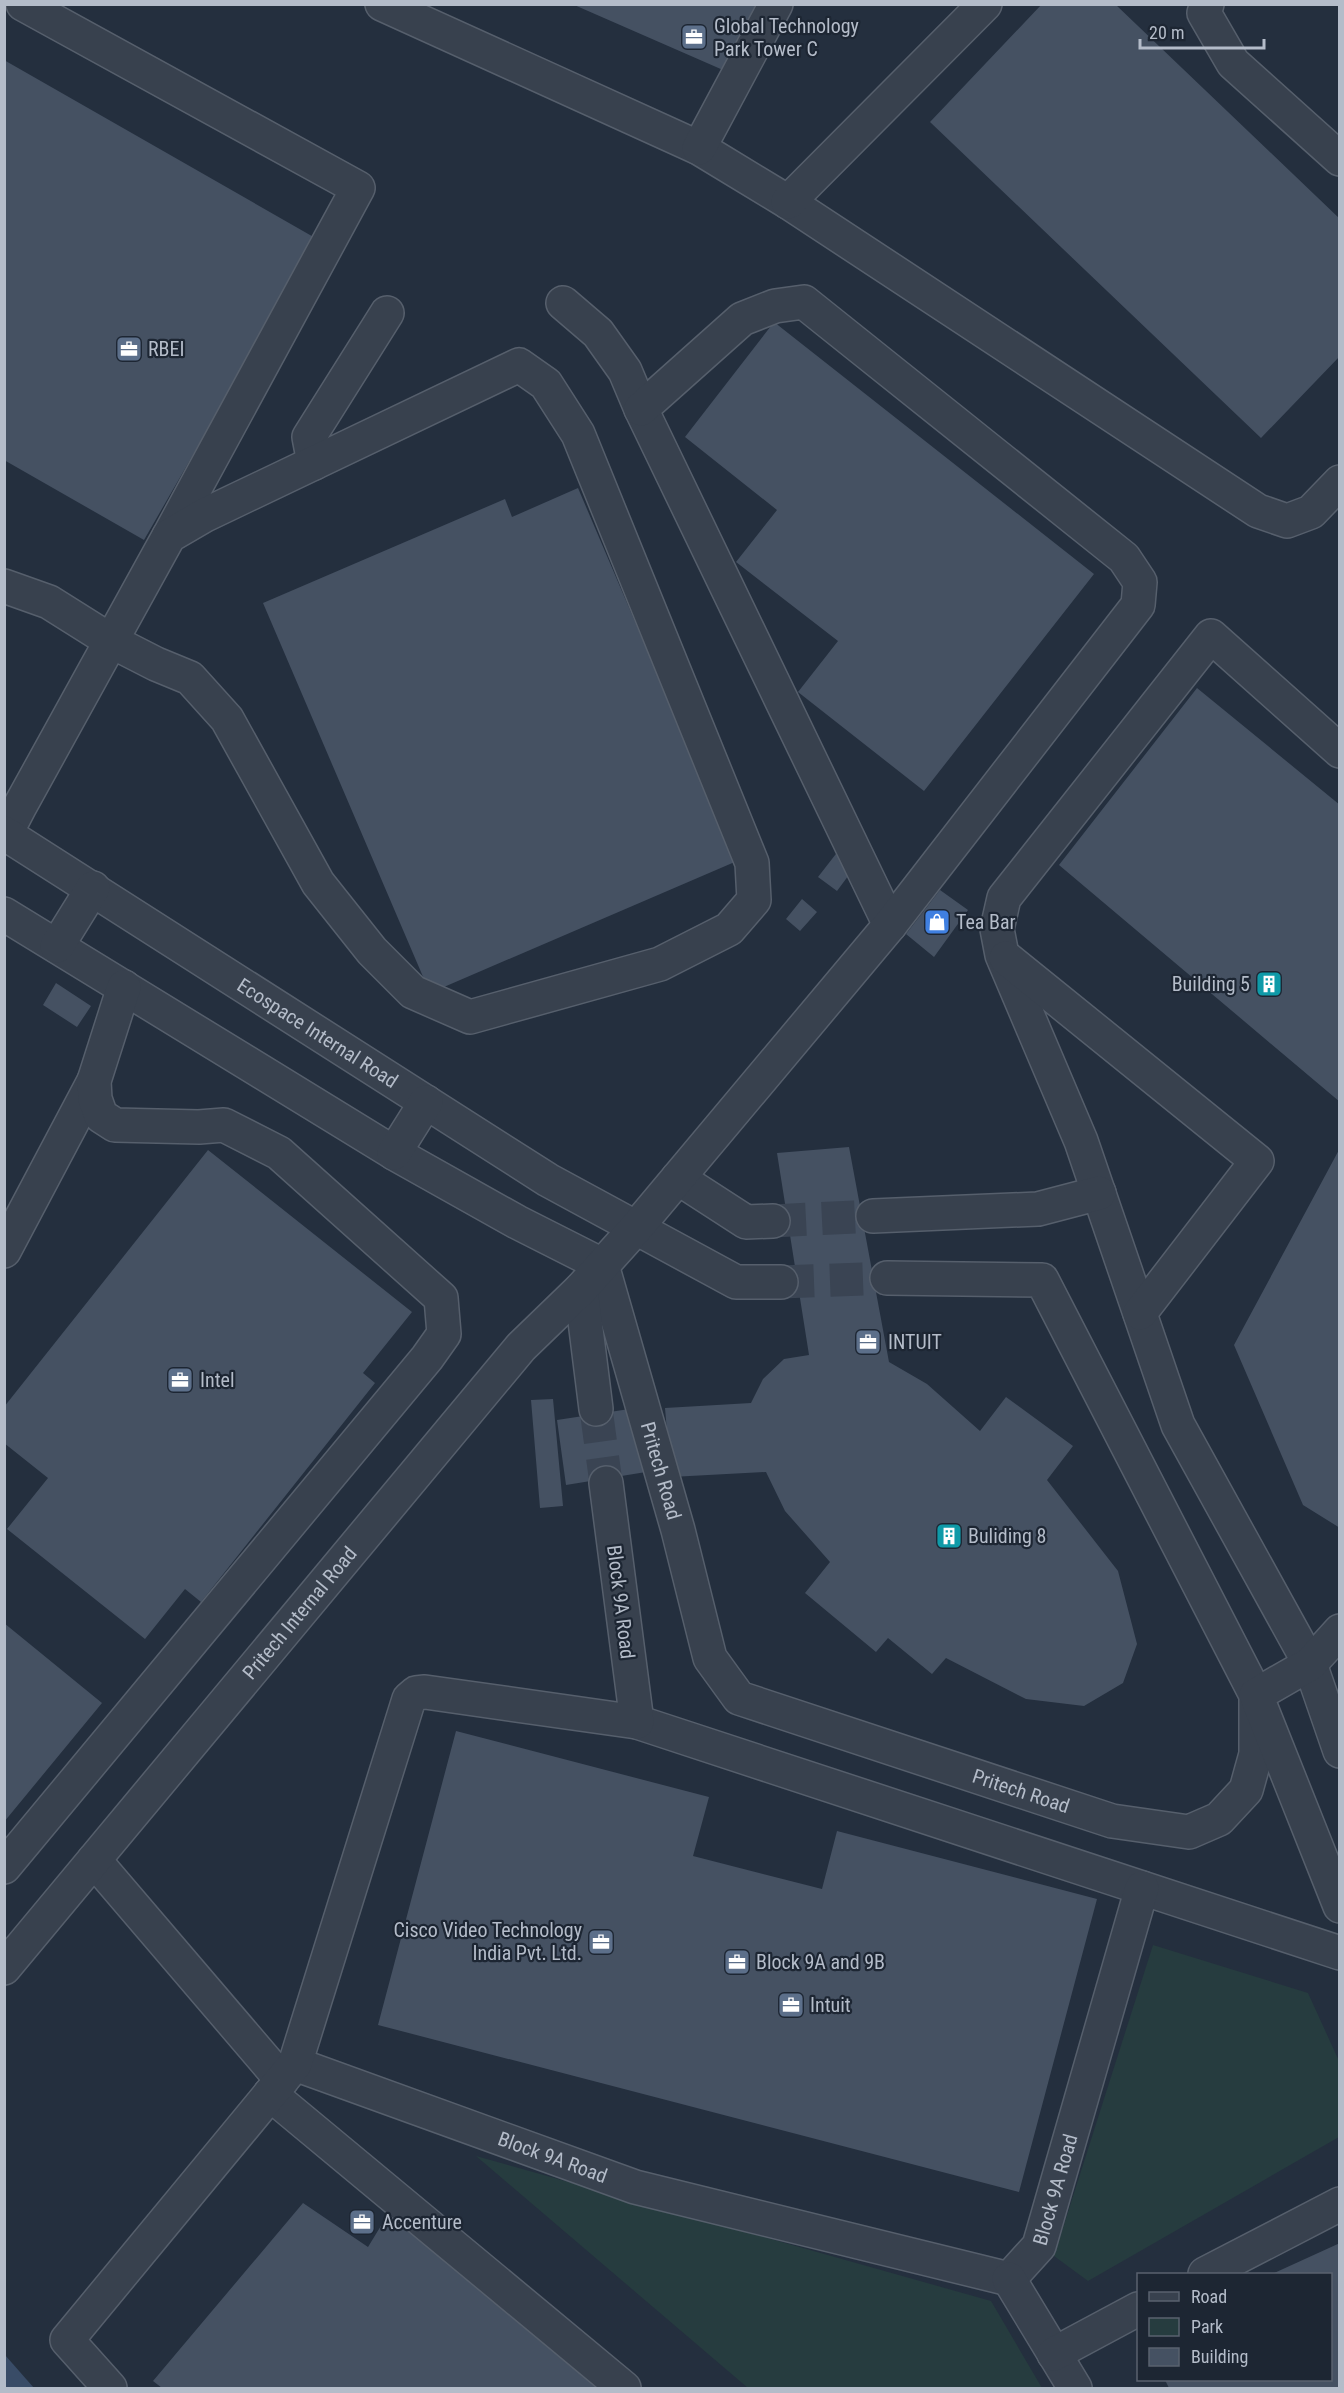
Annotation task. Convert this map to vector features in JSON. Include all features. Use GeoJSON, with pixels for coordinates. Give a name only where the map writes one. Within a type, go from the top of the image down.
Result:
{"type":"FeatureCollection","features":[{"type":"Feature","properties":{"kind":"street"},"geometry":{"type":"LineString","coordinates":[[5,833],[358,188],[23,4]]}},
{"type":"Feature","properties":{"kind":"street"},"geometry":{"type":"LineString","coordinates":[[382,4],[699,148],[788,202],[1258,512],[1287,521],[1311,512],[1340,482]]}},
{"type":"Feature","properties":{"kind":"street"},"geometry":{"type":"LineString","coordinates":[[699,148],[776,4]]}},
{"type":"Feature","properties":{"kind":"street"},"geometry":{"type":"LineString","coordinates":[[788,202],[985,4]]}},
{"type":"Feature","properties":{"kind":"street"},"geometry":{"type":"LineString","coordinates":[[1202,7],[1233,63],[1340,159]]}},
{"type":"Feature","properties":{"kind":"street"},"geometry":{"type":"LineString","coordinates":[[4,914],[394,1153],[517,1222],[602,1265],[636,1228],[890,925],[1138,605],[1140,582],[1124,558],[804,302],[775,306],[742,319],[641,409]]}},
{"type":"Feature","properties":{"kind":"street"},"geometry":{"type":"LineString","coordinates":[[563,303],[598,333],[625,370],[641,409],[890,925]]}},
{"type":"Feature","properties":{"kind":"street"},"geometry":{"type":"LineString","coordinates":[[314,462],[309,437],[387,314]]}},
{"type":"Feature","properties":{"kind":"street"},"geometry":{"type":"LineString","coordinates":[[4,586],[49,602],[111,641],[190,678],[227,718],[318,883],[372,951],[413,992],[470,1017],[660,964],[729,929],[754,900],[752,863],[578,434],[546,384],[519,365],[205,515],[169,536]]}},
{"type":"Feature","properties":{"kind":"street"},"geometry":{"type":"LineString","coordinates":[[1340,751],[1211,636],[1004,898],[997,929],[1002,955],[1081,1141],[1178,1425],[1310,1664],[1340,1751]]}},
{"type":"Feature","properties":{"kind":"street","name":"Ecospace Internal Road"},"geometry":{"type":"LineString","coordinates":[[5,833],[548,1180],[636,1228]]}},
{"type":"Feature","properties":{"kind":"street"},"geometry":{"type":"LineString","coordinates":[[57,946],[93,888]]}},
{"type":"Feature","properties":{"kind":"street"},"geometry":{"type":"LineString","coordinates":[[1002,955],[1257,1161],[1140,1313]]}},
{"type":"Feature","properties":{"kind":"street"},"geometry":{"type":"LineString","coordinates":[[4,1251],[94,1081],[124,987]]}},
{"type":"Feature","properties":{"kind":"street"},"geometry":{"type":"LineString","coordinates":[[4,1867],[427,1359],[444,1334],[441,1298],[279,1153],[224,1125],[199,1127],[115,1125],[101,1116],[94,1099],[94,1081]]}},
{"type":"Feature","properties":{"kind":"street"},"geometry":{"type":"LineString","coordinates":[[394,1153],[426,1102]]}},
{"type":"Feature","properties":{"kind":"street"},"geometry":{"type":"LineString","coordinates":[[678,1178],[746,1222],[773,1221]]}},
{"type":"Feature","properties":{"kind":"street"},"geometry":{"type":"LineString","coordinates":[[517,1222],[548,1180]]}},
{"type":"Feature","properties":{"kind":"street"},"geometry":{"type":"LineString","coordinates":[[873,1216],[1038,1209],[1099,1193]]}},
{"type":"Feature","properties":{"kind":"street"},"geometry":{"type":"LineString","coordinates":[[636,1228],[736,1282],[781,1282]]}},
{"type":"Feature","properties":{"kind":"street","name":"Pritech Internal Road"},"geometry":{"type":"LineString","coordinates":[[4,1968],[521,1347],[581,1289],[602,1265]]}},
{"type":"Feature","properties":{"kind":"street","name":"Pritech Road"},"geometry":{"type":"LineString","coordinates":[[602,1265],[678,1530],[710,1658],[739,1698],[1112,1821],[1189,1832],[1219,1819],[1246,1790],[1256,1754],[1256,1695],[1042,1280],[887,1278]]}},
{"type":"Feature","properties":{"kind":"street"},"geometry":{"type":"LineString","coordinates":[[581,1289],[596,1409]]}},
{"type":"Feature","properties":{"kind":"street","name":"Block 9A Road"},"geometry":{"type":"LineString","coordinates":[[606,1483],[637,1722]]}},
{"type":"Feature","properties":{"kind":"street"},"geometry":{"type":"LineString","coordinates":[[1340,1631],[1310,1664],[1256,1695],[1340,1906]]}},
{"type":"Feature","properties":{"kind":"street"},"geometry":{"type":"LineString","coordinates":[[110,2388],[67,2340],[282,2080],[409,1699],[416,1693],[425,1692],[637,1722],[1340,1953]]}},
{"type":"Feature","properties":{"kind":"street"},"geometry":{"type":"LineString","coordinates":[[94,1860],[282,2080],[624,2388]]}},
{"type":"Feature","properties":{"kind":"street","name":"Block 9A Road"},"geometry":{"type":"LineString","coordinates":[[282,2080],[635,2187],[1009,2279],[1040,2247],[1142,1888]]}},
{"type":"Feature","properties":{"kind":"street"},"geometry":{"type":"LineString","coordinates":[[1207,2273],[1340,2204]]}},
{"type":"Feature","properties":{"kind":"street"},"geometry":{"type":"LineString","coordinates":[[1009,2279],[1075,2388]]}},
{"type":"Feature","properties":{"kind":"street"},"geometry":{"type":"LineString","coordinates":[[1054,2354],[1137,2310]]}},
{"type":"Feature","properties":{"kind":"green space"},"geometry":{"type":"Polygon","coordinates":[[[1153,1945],[1308,1993],[1339,2061],[1339,2137],[1088,2281],[1054,2256],[1153,1945]]]}},
{"type":"Feature","properties":{"kind":"green space"},"geometry":{"type":"Polygon","coordinates":[[[476,2156],[991,2301],[1042,2388],[748,2388],[476,2156]]]}},
{"type":"Feature","properties":{"kind":"water"},"geometry":{"type":"Polygon","coordinates":[[[5,2355],[34,2388],[5,2388],[5,2355]]]}},
{"type":"Feature","properties":{"kind":"building","name":"Global Technology Park Tower C"},"geometry":{"type":"Polygon","coordinates":[[[572,4],[756,4],[723,70],[572,4]]]}},
{"type":"Feature","properties":{"kind":"building"},"geometry":{"type":"Polygon","coordinates":[[[1042,4],[1115,4],[1340,219],[1340,356],[1261,438],[930,122],[1042,4]]]}},
{"type":"Feature","properties":{"kind":"building","name":"RBEI"},"geometry":{"type":"Polygon","coordinates":[[[4,60],[317,239],[144,540],[4,460],[4,60]]]}},
{"type":"Feature","properties":{"kind":"building"},"geometry":{"type":"Polygon","coordinates":[[[774,322],[1094,574],[924,791],[798,692],[838,641],[736,562],[777,510],[685,437],[774,322]]]}},
{"type":"Feature","properties":{"kind":"building"},"geometry":{"type":"Polygon","coordinates":[[[578,488],[737,861],[430,993],[263,603],[505,499],[512,517],[578,488]]]}},
{"type":"Feature","properties":{"kind":"building","name":"Building 5"},"geometry":{"type":"Polygon","coordinates":[[[1197,688],[1340,805],[1340,1102],[1059,865],[1197,688]]]}},
{"type":"Feature","properties":{"kind":"building"},"geometry":{"type":"Polygon","coordinates":[[[839,850],[857,864],[837,891],[818,877],[839,850]]]}},
{"type":"Feature","properties":{"kind":"building","name":"Tea Bar"},"geometry":{"type":"Polygon","coordinates":[[[940,890],[968,910],[934,957],[906,934],[940,890]]]}},
{"type":"Feature","properties":{"kind":"building"},"geometry":{"type":"Polygon","coordinates":[[[802,899],[817,912],[800,931],[786,919],[802,899]]]}},
{"type":"Feature","properties":{"kind":"building"},"geometry":{"type":"Polygon","coordinates":[[[56,983],[91,1006],[77,1027],[43,1005],[56,983]]]}},
{"type":"Feature","properties":{"kind":"building","name":"Buliding 8"},"geometry":{"type":"Polygon","coordinates":[[[849,1147],[889,1362],[927,1384],[980,1431],[1006,1397],[1073,1446],[1047,1480],[1118,1571],[1137,1644],[1123,1683],[1084,1706],[1026,1699],[946,1658],[932,1674],[888,1638],[876,1652],[805,1593],[830,1562],[785,1511],[766,1472],[671,1477],[665,1408],[751,1403],[763,1379],[784,1359],[809,1355],[777,1153],[849,1147]]]}},
{"type":"Feature","properties":{"kind":"building"},"geometry":{"type":"Polygon","coordinates":[[[1340,1148],[1340,1528],[1303,1505],[1234,1345],[1340,1148]]]}},
{"type":"Feature","properties":{"kind":"building"},"geometry":{"type":"Polygon","coordinates":[[[208,1150],[412,1312],[363,1373],[375,1383],[201,1602],[185,1589],[145,1639],[7,1529],[48,1478],[4,1443],[4,1407],[208,1150]]]}},
{"type":"Feature","properties":{"kind":"building"},"geometry":{"type":"Polygon","coordinates":[[[553,1399],[563,1506],[540,1508],[531,1400],[553,1399]]]}},
{"type":"Feature","properties":{"kind":"building"},"geometry":{"type":"Polygon","coordinates":[[[636,1408],[646,1472],[566,1485],[557,1420],[636,1408]]]}},
{"type":"Feature","properties":{"kind":"building"},"geometry":{"type":"Polygon","coordinates":[[[4,1623],[102,1703],[4,1822],[4,1623]]]}},
{"type":"Feature","properties":{"kind":"building","name":"Block 9A and 9B"},"geometry":{"type":"Polygon","coordinates":[[[456,1731],[709,1797],[693,1856],[822,1889],[837,1831],[1097,1899],[1019,2192],[378,2025],[456,1731]]]}},
{"type":"Feature","properties":{"kind":"building"},"geometry":{"type":"Polygon","coordinates":[[[303,2203],[368,2247],[390,2211],[600,2388],[162,2388],[153,2381],[303,2203]]]}},
{"type":"Feature","properties":{"kind":"building"},"geometry":{"type":"Polygon","coordinates":[[[1340,2243],[1340,2388],[1169,2388],[1166,2381],[1332,2381],[1332,2273],[1274,2273],[1340,2243]]]}},
{"type":"Feature","properties":{"kind":"tunnel"},"geometry":{"type":"LineString","coordinates":[[773,1221],[873,1216]]}},
{"type":"Feature","properties":{"kind":"tunnel"},"geometry":{"type":"LineString","coordinates":[[781,1282],[887,1278]]}},
{"type":"Feature","properties":{"kind":"tunnel"},"geometry":{"type":"LineString","coordinates":[[596,1409],[606,1483]]}},
{"type":"Feature","properties":{"kind":"place","name":"Global Technology Park Tower C"},"geometry":{"type":"Point","coordinates":[694,37]}},
{"type":"Feature","properties":{"kind":"place","name":"RBEI"},"geometry":{"type":"Point","coordinates":[129,349]}},
{"type":"Feature","properties":{"kind":"place","name":"Tea Bar"},"geometry":{"type":"Point","coordinates":[937,922]}},
{"type":"Feature","properties":{"kind":"place","name":"Building 5"},"geometry":{"type":"Point","coordinates":[1269,984]}},
{"type":"Feature","properties":{"kind":"place","name":"INTUIT"},"geometry":{"type":"Point","coordinates":[868,1342]}},
{"type":"Feature","properties":{"kind":"place","name":"Intel"},"geometry":{"type":"Point","coordinates":[180,1380]}},
{"type":"Feature","properties":{"kind":"place","name":"Buliding 8"},"geometry":{"type":"Point","coordinates":[949,1536]}},
{"type":"Feature","properties":{"kind":"place","name":"Cisco Video Technology India Pvt. Ltd."},"geometry":{"type":"Point","coordinates":[601,1942]}},
{"type":"Feature","properties":{"kind":"place","name":"Block 9A and 9B"},"geometry":{"type":"Point","coordinates":[737,1962]}},
{"type":"Feature","properties":{"kind":"place","name":"Intuit"},"geometry":{"type":"Point","coordinates":[791,2005]}},
{"type":"Feature","properties":{"kind":"place","name":"Accenture"},"geometry":{"type":"Point","coordinates":[362,2222]}}]}
